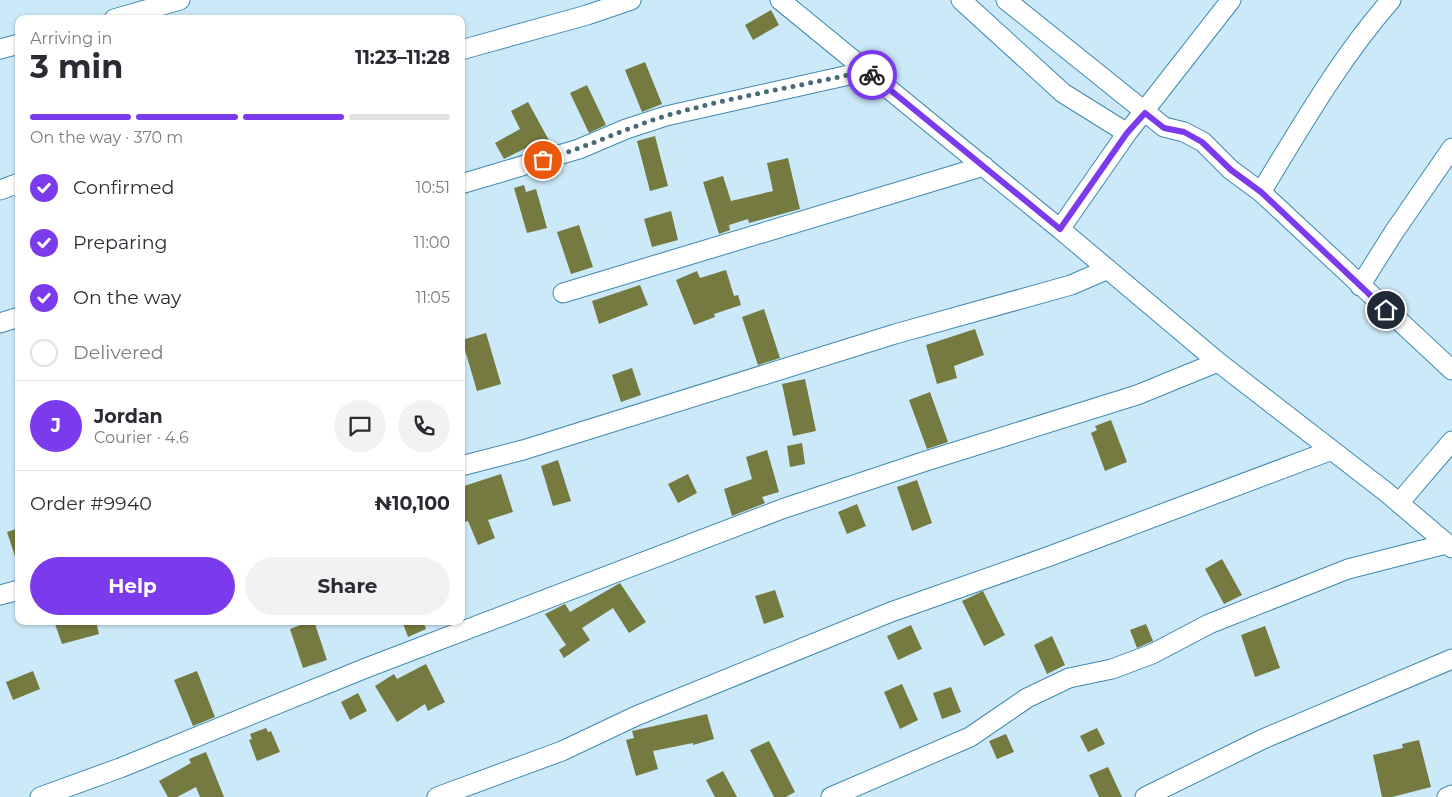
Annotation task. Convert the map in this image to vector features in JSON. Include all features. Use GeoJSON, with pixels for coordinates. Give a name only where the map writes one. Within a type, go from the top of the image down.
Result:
{"type":"FeatureCollection","features":[{"type":"Feature","properties":{"kind":"street"},"geometry":{"type":"LineString","coordinates":[[128,15],[180,0]]}},
{"type":"Feature","properties":{"kind":"street"},"geometry":{"type":"LineString","coordinates":[[465,49],[587,16],[631,0]]}},
{"type":"Feature","properties":{"kind":"street"},"geometry":{"type":"LineString","coordinates":[[780,0],[984,166],[1218,362],[1399,503],[1449,546]]}},
{"type":"Feature","properties":{"kind":"street"},"geometry":{"type":"LineString","coordinates":[[961,0],[1063,92],[1127,133]]}},
{"type":"Feature","properties":{"kind":"street"},"geometry":{"type":"LineString","coordinates":[[1006,0],[1164,128],[1184,132],[1202,142],[1231,170],[1261,192],[1452,370]]}},
{"type":"Feature","properties":{"kind":"street"},"geometry":{"type":"LineString","coordinates":[[1060,229],[1127,133],[1145,113],[1232,0]]}},
{"type":"Feature","properties":{"kind":"street"},"geometry":{"type":"LineString","coordinates":[[1261,192],[1324,90],[1370,24],[1391,0]]}},
{"type":"Feature","properties":{"kind":"street"},"geometry":{"type":"LineString","coordinates":[[0,49],[15,45]]}},
{"type":"Feature","properties":{"kind":"street"},"geometry":{"type":"LineString","coordinates":[[465,183],[579,149],[626,129],[666,116],[867,71]]}},
{"type":"Feature","properties":{"kind":"street"},"geometry":{"type":"LineString","coordinates":[[1360,286],[1394,232],[1452,148]]}},
{"type":"Feature","properties":{"kind":"street"},"geometry":{"type":"LineString","coordinates":[[563,294],[984,166]]}},
{"type":"Feature","properties":{"kind":"street"},"geometry":{"type":"LineString","coordinates":[[0,190],[15,184]]}},
{"type":"Feature","properties":{"kind":"street"},"geometry":{"type":"LineString","coordinates":[[465,465],[523,450],[895,334],[1071,285],[1108,269]]}},
{"type":"Feature","properties":{"kind":"street"},"geometry":{"type":"LineString","coordinates":[[0,323],[15,318]]}},
{"type":"Feature","properties":{"kind":"street"},"geometry":{"type":"LineString","coordinates":[[40,797],[145,758],[366,668],[782,509],[926,460],[1137,395],[1218,362]]}},
{"type":"Feature","properties":{"kind":"street"},"geometry":{"type":"LineString","coordinates":[[1399,503],[1452,441]]}},
{"type":"Feature","properties":{"kind":"street"},"geometry":{"type":"LineString","coordinates":[[438,797],[562,751],[636,716],[890,612],[1060,553],[1332,450]]}},
{"type":"Feature","properties":{"kind":"street"},"geometry":{"type":"LineString","coordinates":[[831,797],[970,737],[1027,698],[1069,678],[1112,669],[1152,654],[1209,624],[1348,569],[1449,546]]}},
{"type":"Feature","properties":{"kind":"street"},"geometry":{"type":"LineString","coordinates":[[0,596],[15,591]]}},
{"type":"Feature","properties":{"kind":"street"},"geometry":{"type":"LineString","coordinates":[[1145,797],[1263,739],[1452,659]]}},
{"type":"Feature","properties":{"kind":"street"},"geometry":{"type":"LineString","coordinates":[[1447,797],[1452,795]]}},
{"type":"Feature","properties":{"kind":"building"},"geometry":{"type":"Polygon","coordinates":[[[771,10],[779,25],[753,40],[745,25],[771,10]]]}},
{"type":"Feature","properties":{"kind":"building"},"geometry":{"type":"Polygon","coordinates":[[[645,62],[662,104],[642,112],[625,70],[645,62]]]}},
{"type":"Feature","properties":{"kind":"building"},"geometry":{"type":"Polygon","coordinates":[[[587,85],[606,125],[589,133],[570,93],[587,85]]]}},
{"type":"Feature","properties":{"kind":"building"},"geometry":{"type":"Polygon","coordinates":[[[528,102],[551,144],[532,151],[530,146],[504,159],[495,143],[520,129],[511,111],[528,102]]]}},
{"type":"Feature","properties":{"kind":"building"},"geometry":{"type":"Polygon","coordinates":[[[655,136],[668,186],[650,191],[637,141],[655,136]]]}},
{"type":"Feature","properties":{"kind":"building"},"geometry":{"type":"Polygon","coordinates":[[[788,158],[800,209],[749,223],[748,219],[729,225],[730,230],[719,234],[703,182],[723,176],[731,201],[773,191],[767,163],[788,158]]]}},
{"type":"Feature","properties":{"kind":"building"},"geometry":{"type":"Polygon","coordinates":[[[524,185],[526,192],[536,189],[547,228],[527,233],[514,188],[524,185]]]}},
{"type":"Feature","properties":{"kind":"building"},"geometry":{"type":"Polygon","coordinates":[[[671,211],[678,240],[652,247],[644,219],[671,211]]]}},
{"type":"Feature","properties":{"kind":"building"},"geometry":{"type":"Polygon","coordinates":[[[579,225],[593,267],[571,274],[557,232],[579,225]]]}},
{"type":"Feature","properties":{"kind":"building"},"geometry":{"type":"Polygon","coordinates":[[[726,270],[734,296],[738,295],[741,305],[714,314],[715,317],[694,325],[676,280],[697,271],[700,278],[726,270]]]}},
{"type":"Feature","properties":{"kind":"building"},"geometry":{"type":"Polygon","coordinates":[[[640,285],[648,305],[599,324],[592,301],[640,285]]]}},
{"type":"Feature","properties":{"kind":"building"},"geometry":{"type":"Polygon","coordinates":[[[764,309],[780,358],[758,365],[742,317],[764,309]]]}},
{"type":"Feature","properties":{"kind":"building"},"geometry":{"type":"Polygon","coordinates":[[[975,329],[984,355],[954,366],[957,378],[937,384],[926,345],[975,329]]]}},
{"type":"Feature","properties":{"kind":"building"},"geometry":{"type":"Polygon","coordinates":[[[486,333],[501,384],[477,391],[465,350],[465,339],[486,333]]]}},
{"type":"Feature","properties":{"kind":"building"},"geometry":{"type":"Polygon","coordinates":[[[632,368],[641,395],[621,402],[612,375],[632,368]]]}},
{"type":"Feature","properties":{"kind":"building"},"geometry":{"type":"Polygon","coordinates":[[[805,379],[816,431],[793,436],[782,384],[805,379]]]}},
{"type":"Feature","properties":{"kind":"building"},"geometry":{"type":"Polygon","coordinates":[[[930,392],[948,442],[927,449],[909,400],[930,392]]]}},
{"type":"Feature","properties":{"kind":"building"},"geometry":{"type":"Polygon","coordinates":[[[1111,420],[1127,462],[1105,471],[1091,433],[1097,430],[1095,426],[1111,420]]]}},
{"type":"Feature","properties":{"kind":"building"},"geometry":{"type":"Polygon","coordinates":[[[802,443],[805,464],[790,467],[787,446],[802,443]]]}},
{"type":"Feature","properties":{"kind":"building"},"geometry":{"type":"Polygon","coordinates":[[[767,450],[779,492],[762,497],[765,503],[732,516],[724,489],[752,479],[746,457],[767,450]]]}},
{"type":"Feature","properties":{"kind":"building"},"geometry":{"type":"Polygon","coordinates":[[[558,460],[571,501],[553,506],[541,466],[558,460]]]}},
{"type":"Feature","properties":{"kind":"building"},"geometry":{"type":"Polygon","coordinates":[[[501,474],[513,512],[488,520],[495,538],[478,545],[468,521],[465,522],[465,486],[501,474]]]}},
{"type":"Feature","properties":{"kind":"building"},"geometry":{"type":"Polygon","coordinates":[[[688,474],[697,493],[678,503],[668,484],[688,474]]]}},
{"type":"Feature","properties":{"kind":"building"},"geometry":{"type":"Polygon","coordinates":[[[917,480],[932,523],[912,531],[897,487],[917,480]]]}},
{"type":"Feature","properties":{"kind":"building"},"geometry":{"type":"Polygon","coordinates":[[[857,504],[866,526],[847,534],[838,512],[857,504]]]}},
{"type":"Feature","properties":{"kind":"building"},"geometry":{"type":"Polygon","coordinates":[[[15,529],[15,556],[7,532],[15,529]]]}},
{"type":"Feature","properties":{"kind":"building"},"geometry":{"type":"Polygon","coordinates":[[[1222,559],[1242,595],[1224,604],[1205,569],[1222,559]]]}},
{"type":"Feature","properties":{"kind":"building"},"geometry":{"type":"Polygon","coordinates":[[[620,583],[646,622],[629,633],[613,608],[582,628],[590,640],[564,658],[559,650],[566,645],[545,614],[565,604],[570,612],[620,583]]]}},
{"type":"Feature","properties":{"kind":"building"},"geometry":{"type":"Polygon","coordinates":[[[775,590],[784,617],[764,624],[755,596],[775,590]]]}},
{"type":"Feature","properties":{"kind":"building"},"geometry":{"type":"Polygon","coordinates":[[[983,591],[1005,635],[984,646],[962,601],[983,591]]]}},
{"type":"Feature","properties":{"kind":"building"},"geometry":{"type":"Polygon","coordinates":[[[1146,624],[1153,641],[1137,648],[1130,630],[1146,624]]]}},
{"type":"Feature","properties":{"kind":"building"},"geometry":{"type":"Polygon","coordinates":[[[55,625],[97,625],[99,634],[62,644],[55,625]]]}},
{"type":"Feature","properties":{"kind":"building"},"geometry":{"type":"Polygon","coordinates":[[[300,625],[315,625],[327,660],[303,668],[290,629],[300,625]]]}},
{"type":"Feature","properties":{"kind":"building"},"geometry":{"type":"Polygon","coordinates":[[[404,625],[424,625],[426,629],[408,637],[404,625]]]}},
{"type":"Feature","properties":{"kind":"building"},"geometry":{"type":"Polygon","coordinates":[[[911,625],[922,649],[898,660],[887,636],[911,625]]]}},
{"type":"Feature","properties":{"kind":"building"},"geometry":{"type":"Polygon","coordinates":[[[1265,626],[1280,668],[1255,677],[1241,635],[1265,626]]]}},
{"type":"Feature","properties":{"kind":"building"},"geometry":{"type":"Polygon","coordinates":[[[1052,636],[1065,665],[1047,674],[1034,645],[1052,636]]]}},
{"type":"Feature","properties":{"kind":"building"},"geometry":{"type":"Polygon","coordinates":[[[426,664],[445,702],[428,711],[425,704],[397,722],[375,686],[394,674],[397,679],[426,664]]]}},
{"type":"Feature","properties":{"kind":"building"},"geometry":{"type":"Polygon","coordinates":[[[33,671],[40,689],[13,700],[6,682],[33,671]]]}},
{"type":"Feature","properties":{"kind":"building"},"geometry":{"type":"Polygon","coordinates":[[[197,671],[215,717],[193,726],[174,680],[197,671]]]}},
{"type":"Feature","properties":{"kind":"building"},"geometry":{"type":"Polygon","coordinates":[[[902,684],[918,720],[900,729],[884,692],[902,684]]]}},
{"type":"Feature","properties":{"kind":"building"},"geometry":{"type":"Polygon","coordinates":[[[951,687],[961,712],[942,719],[933,693],[951,687]]]}},
{"type":"Feature","properties":{"kind":"building"},"geometry":{"type":"Polygon","coordinates":[[[358,693],[367,711],[350,720],[341,702],[358,693]]]}},
{"type":"Feature","properties":{"kind":"building"},"geometry":{"type":"Polygon","coordinates":[[[707,714],[714,739],[693,745],[693,743],[653,751],[658,769],[636,776],[626,740],[634,738],[632,731],[707,714]]]}},
{"type":"Feature","properties":{"kind":"building"},"geometry":{"type":"Polygon","coordinates":[[[266,728],[268,732],[271,731],[280,752],[257,761],[249,740],[252,739],[250,734],[266,728]]]}},
{"type":"Feature","properties":{"kind":"building"},"geometry":{"type":"Polygon","coordinates":[[[1097,728],[1105,744],[1088,752],[1080,736],[1097,728]]]}},
{"type":"Feature","properties":{"kind":"building"},"geometry":{"type":"Polygon","coordinates":[[[1006,734],[1014,752],[997,759],[989,741],[1006,734]]]}},
{"type":"Feature","properties":{"kind":"building"},"geometry":{"type":"Polygon","coordinates":[[[1419,740],[1431,787],[1392,797],[1382,797],[1373,755],[1403,748],[1402,744],[1419,740]]]}},
{"type":"Feature","properties":{"kind":"building"},"geometry":{"type":"Polygon","coordinates":[[[769,741],[795,792],[786,797],[774,797],[750,750],[769,741]]]}},
{"type":"Feature","properties":{"kind":"building"},"geometry":{"type":"Polygon","coordinates":[[[206,752],[224,797],[200,797],[196,787],[177,797],[168,797],[159,781],[191,763],[189,759],[206,752]]]}},
{"type":"Feature","properties":{"kind":"building"},"geometry":{"type":"Polygon","coordinates":[[[1108,767],[1122,797],[1099,797],[1089,775],[1108,767]]]}},
{"type":"Feature","properties":{"kind":"building"},"geometry":{"type":"Polygon","coordinates":[[[723,771],[737,797],[715,797],[706,780],[723,771]]]}},
{"type":"Feature","properties":{"kind":"way so far"},"geometry":{"type":"LineString","coordinates":[[543,160],[579,149],[626,129],[666,116],[867,71],[872,75]]}},
{"type":"Feature","properties":{"kind":"route"},"geometry":{"type":"LineString","coordinates":[[872,75],[1060,229],[1127,133],[1145,113],[1164,128],[1184,132],[1202,142],[1231,170],[1261,192],[1386,310]]}}]}
